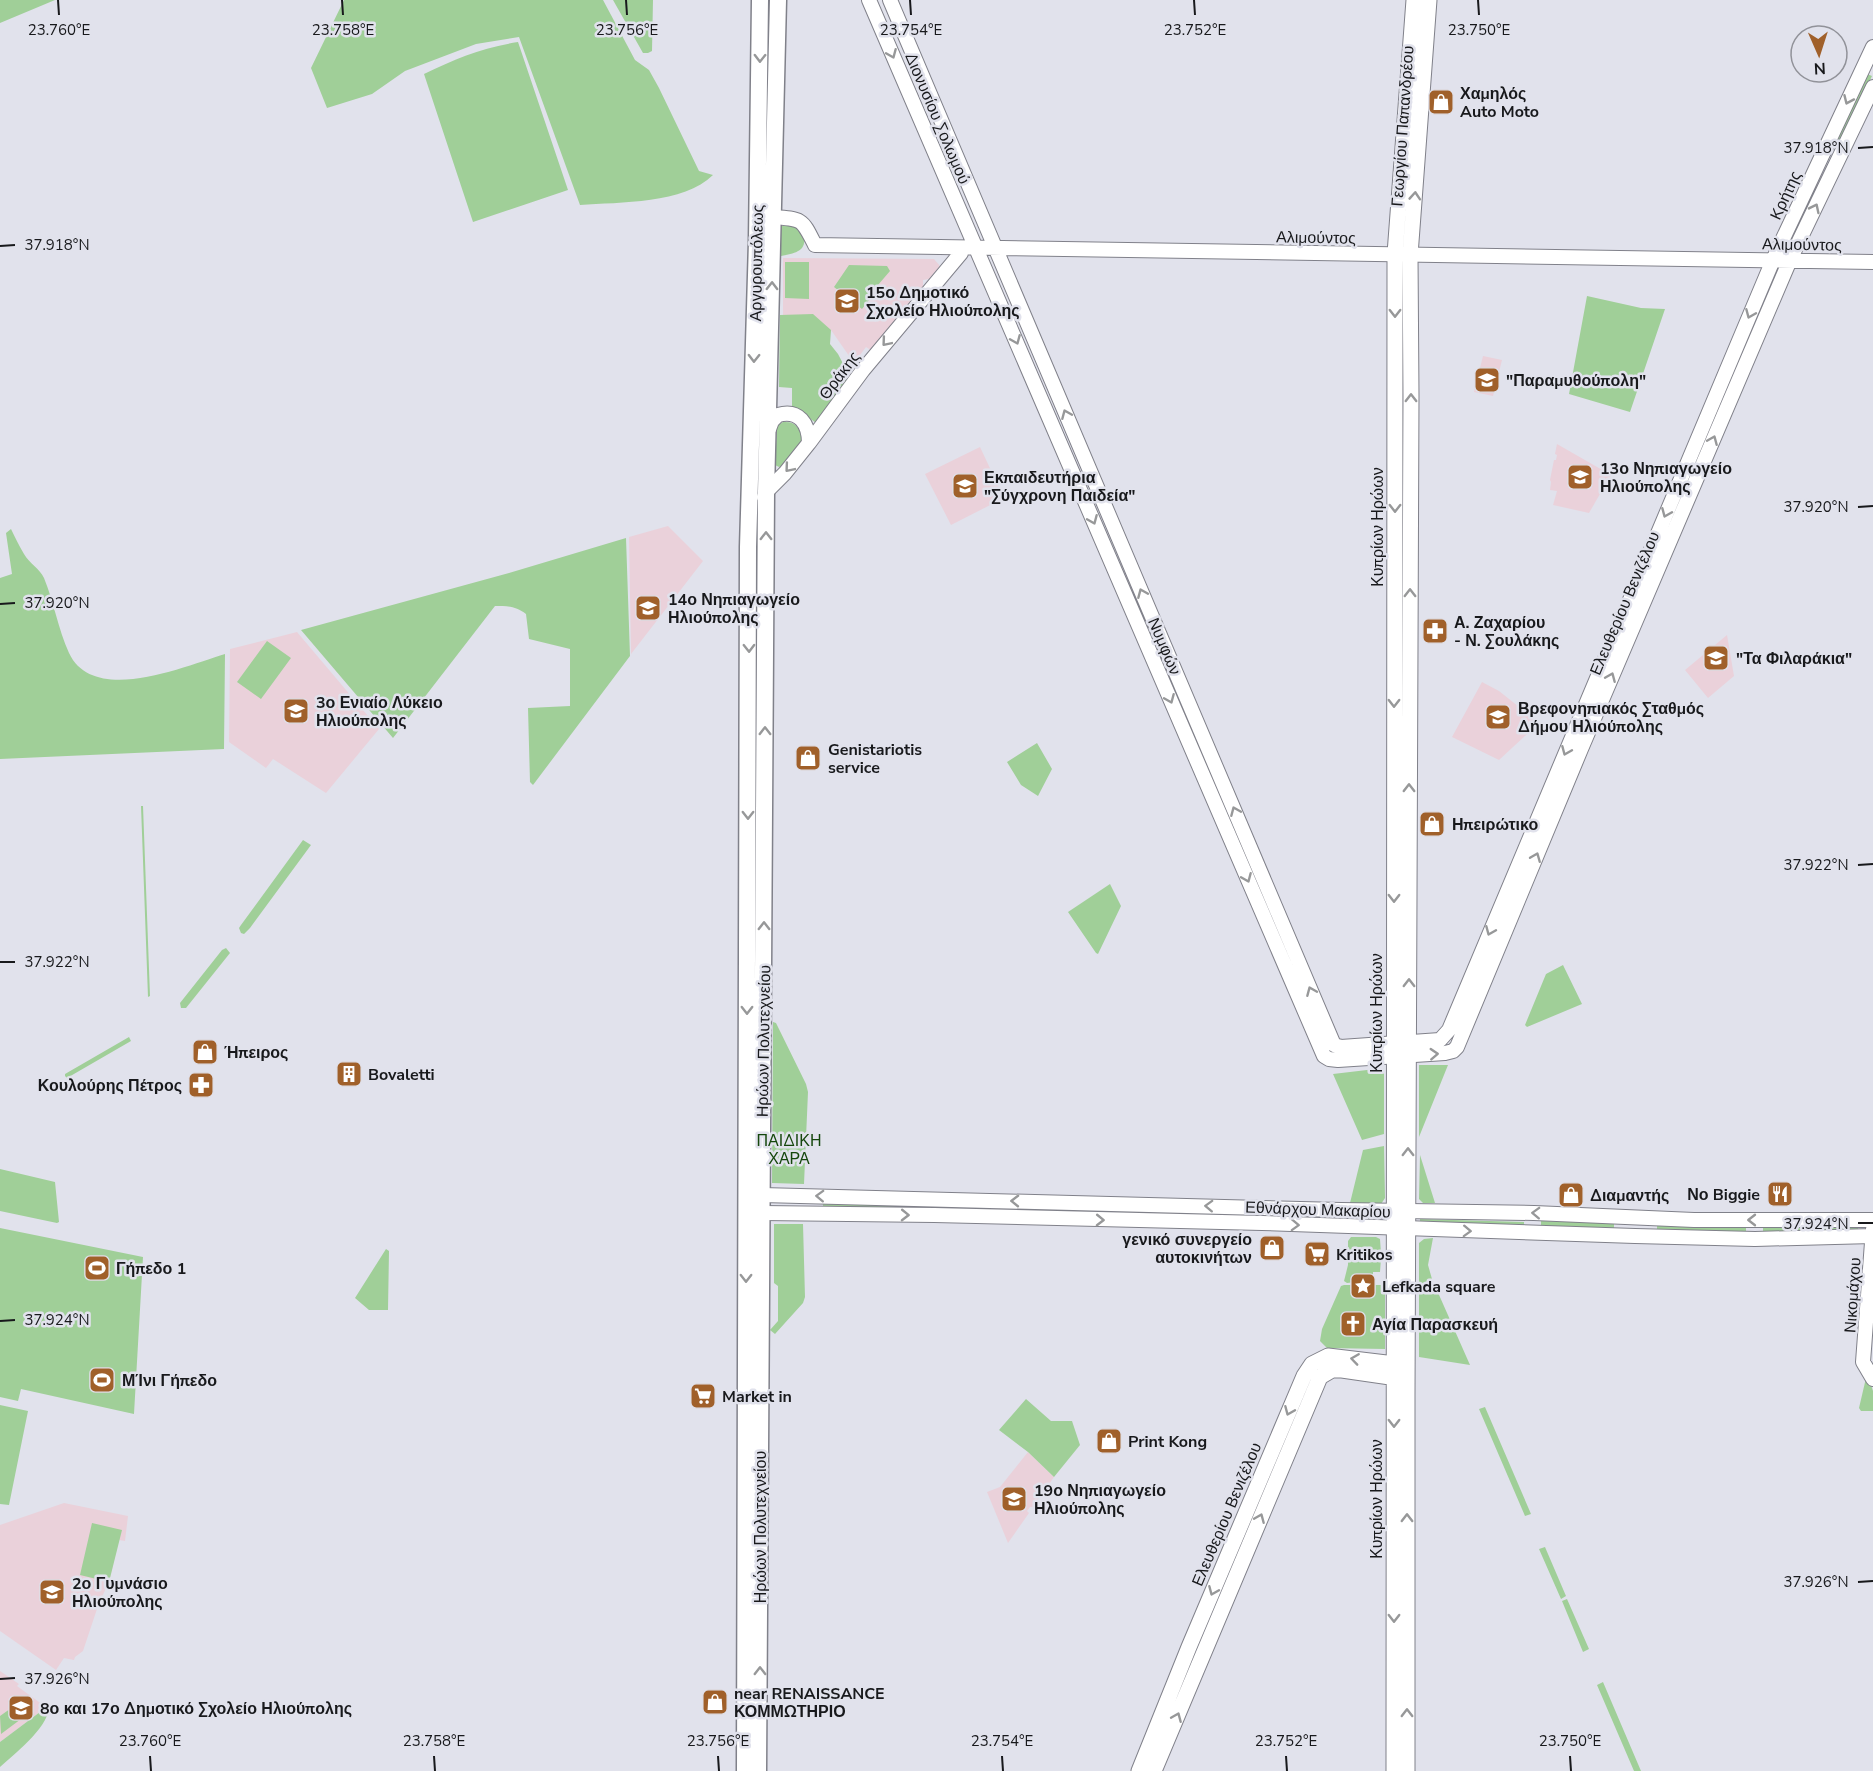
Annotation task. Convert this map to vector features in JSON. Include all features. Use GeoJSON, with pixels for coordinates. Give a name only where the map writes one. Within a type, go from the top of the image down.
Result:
{"type":"FeatureCollection","features":[{"type":"Feature","properties":{"kind":"main road","name":"Αργυρουπόλεως"},"geometry":{"type":"LineString","coordinates":[[749,527],[760,0]]}},
{"type":"Feature","properties":{"kind":"main road","name":"Αργυρουπόλεως"},"geometry":{"type":"LineString","coordinates":[[766,492],[778,0]]}},
{"type":"Feature","properties":{"kind":"main road","name":"Γεωργίου Παπανδρέου"},"geometry":{"type":"LineString","coordinates":[[1403,254],[1414,0]]}},
{"type":"Feature","properties":{"kind":"main road","name":"Γεωργίου Παπανδρέου"},"geometry":{"type":"LineString","coordinates":[[1403,254],[1429,0]]}},
{"type":"Feature","properties":{"kind":"main road","name":"Κυπρίων Ηρώων"},"geometry":{"type":"LineString","coordinates":[[1394,1771],[1400,1372],[1401,1049],[1411,419],[1403,254]]}},
{"type":"Feature","properties":{"kind":"main road","name":"Ηρώων Πολυτεχνείου"},"geometry":{"type":"LineString","coordinates":[[758,1771],[766,492]]}},
{"type":"Feature","properties":{"kind":"main road","name":"Ηρώων Πολυτεχνείου"},"geometry":{"type":"LineString","coordinates":[[745,1771],[749,527]]}},
{"type":"Feature","properties":{"kind":"main road","name":"Ελευθερίου Βενιζέλου"},"geometry":{"type":"LineString","coordinates":[[1139,1771],[1304,1376],[1316,1360],[1328,1356],[1400,1372]]}},
{"type":"Feature","properties":{"kind":"main road","name":"Ελευθερίου Βενιζέλου"},"geometry":{"type":"LineString","coordinates":[[1154,1771],[1320,1377],[1332,1370],[1400,1372]]}},
{"type":"Feature","properties":{"kind":"main road","name":"Κυπρίων Ηρώων"},"geometry":{"type":"LineString","coordinates":[[1400,1372],[1407,1771]]}},
{"type":"Feature","properties":{"kind":"street","name":"Διονυσίου Σολωμού"},"geometry":{"type":"LineString","coordinates":[[869,0],[976,248]]}},
{"type":"Feature","properties":{"kind":"street","name":"Διονυσίου Σολωμού"},"geometry":{"type":"LineString","coordinates":[[890,0],[996,248]]}},
{"type":"Feature","properties":{"kind":"street","name":"Κρήτης"},"geometry":{"type":"LineString","coordinates":[[1773,260],[1873,47]]}},
{"type":"Feature","properties":{"kind":"street","name":"Κρήτης"},"geometry":{"type":"LineString","coordinates":[[1790,260],[1873,87]]}},
{"type":"Feature","properties":{"kind":"street","name":"Αλιμούντος"},"geometry":{"type":"LineString","coordinates":[[773,217],[802,222],[815,245],[1873,262]]}},
{"type":"Feature","properties":{"kind":"street","name":"Θράκης"},"geometry":{"type":"LineString","coordinates":[[749,527],[766,492],[785,473],[863,370],[961,253],[962,248]]}},
{"type":"Feature","properties":{"kind":"street","name":"Νυμφών"},"geometry":{"type":"LineString","coordinates":[[976,248],[1324,1056],[1338,1060],[1401,1049]]}},
{"type":"Feature","properties":{"kind":"street","name":"Νυμφών"},"geometry":{"type":"LineString","coordinates":[[996,248],[1334,1045],[1401,1049]]}},
{"type":"Feature","properties":{"kind":"street","name":"Ελευθερίου Βενιζέλου"},"geometry":{"type":"LineString","coordinates":[[1401,1049],[1440,1040],[1449,1030],[1773,260]]}},
{"type":"Feature","properties":{"kind":"street","name":"Ελευθερίου Βενιζέλου"},"geometry":{"type":"LineString","coordinates":[[1401,1049],[1449,1053],[1457,1047],[1581,749],[1790,260]]}},
{"type":"Feature","properties":{"kind":"street"},"geometry":{"type":"LineString","coordinates":[[769,429],[772,421],[778,415],[794,414],[807,426],[809,443]]}},
{"type":"Feature","properties":{"kind":"street","name":"Εθνάρχου Μακαρίου"},"geometry":{"type":"LineString","coordinates":[[762,1195],[1534,1213],[1694,1220],[1873,1220]]}},
{"type":"Feature","properties":{"kind":"street","name":"Εθνάρχου Μακαρίου"},"geometry":{"type":"LineString","coordinates":[[762,1213],[934,1215],[1755,1239],[1873,1236]]}},
{"type":"Feature","properties":{"kind":"street","name":"Νικομάχου"},"geometry":{"type":"LineString","coordinates":[[1873,1229],[1863,1362],[1873,1379]]}},
{"type":"Feature","properties":{"kind":"shaded area","name":"15ο Δημοτικό Σχολείο Ηλιούπολης"},"geometry":{"type":"Polygon","coordinates":[[[783,258],[934,259],[940,266],[929,279],[923,280],[923,287],[872,351],[866,347],[854,363],[831,330],[783,315],[783,258]]]}},
{"type":"Feature","properties":{"kind":"shaded area","name":"\"Παραμυθούπολη\""},"geometry":{"type":"Polygon","coordinates":[[[1483,356],[1502,360],[1493,396],[1474,392],[1483,356]]]}},
{"type":"Feature","properties":{"kind":"shaded area","name":"13ο Νηπιαγωγείο Ηλιούπολης"},"geometry":{"type":"Polygon","coordinates":[[[1557,444],[1611,475],[1589,513],[1553,505],[1557,491],[1550,490],[1550,480],[1557,455],[1555,454],[1557,444]]]}},
{"type":"Feature","properties":{"kind":"shaded area","name":"Εκπαιδευτήρια \"Σύγχρονη Παιδεία\""},"geometry":{"type":"Polygon","coordinates":[[[980,447],[1004,498],[951,525],[925,474],[980,447]]]}},
{"type":"Feature","properties":{"kind":"shaded area","name":"14ο Νηπιαγωγείο Ηλιούπολης"},"geometry":{"type":"Polygon","coordinates":[[[668,526],[703,561],[631,654],[629,537],[668,526]]]}},
{"type":"Feature","properties":{"kind":"shaded area","name":"3ο Ενιαίο Λύκειο Ηλιούπολης"},"geometry":{"type":"Polygon","coordinates":[[[297,632],[379,729],[326,793],[273,759],[266,768],[229,742],[230,649],[297,632]]]}},
{"type":"Feature","properties":{"kind":"shaded area","name":"\"Τα Φιλαράκια\""},"geometry":{"type":"Polygon","coordinates":[[[1727,635],[1734,676],[1708,698],[1685,670],[1727,635]]]}},
{"type":"Feature","properties":{"kind":"shaded area","name":"Βρεφονηπιακός Σταθμός Δήμου Ηλιούπολης"},"geometry":{"type":"Polygon","coordinates":[[[1482,682],[1499,691],[1539,723],[1499,760],[1452,737],[1482,682]]]}},
{"type":"Feature","properties":{"kind":"shaded area","name":"19ο Νηπιαγωγείο Ηλιούπολης"},"geometry":{"type":"Polygon","coordinates":[[[1028,1452],[1054,1477],[1033,1507],[1027,1511],[1029,1513],[1008,1543],[987,1492],[1000,1487],[1028,1452]]]}},
{"type":"Feature","properties":{"kind":"shaded area","name":"2ο Γυμνάσιο Ηλιούπολης"},"geometry":{"type":"Polygon","coordinates":[[[64,1503],[128,1516],[125,1541],[119,1540],[109,1582],[99,1603],[83,1651],[74,1660],[64,1658],[56,1670],[0,1631],[0,1525],[64,1503]]]}},
{"type":"Feature","properties":{"kind":"shaded area","name":"8ο και 17ο Δημοτικό Σχολείο Ηλιούπολης"},"geometry":{"type":"Polygon","coordinates":[[[0,1671],[43,1705],[40,1712],[0,1742],[0,1671]]]}},
{"type":"Feature","properties":{"kind":"green space"},"geometry":{"type":"Polygon","coordinates":[[[0,0],[55,0],[0,23],[0,0]]]}},
{"type":"Feature","properties":{"kind":"green space"},"geometry":{"type":"Polygon","coordinates":[[[344,0],[603,0],[635,60],[649,70],[699,171],[713,175],[686,192],[669,196],[632,202],[580,205],[519,37],[476,44],[405,71],[372,94],[327,108],[311,68],[344,0]]]}},
{"type":"Feature","properties":{"kind":"green space"},"geometry":{"type":"Polygon","coordinates":[[[613,0],[653,0],[652,51],[643,53],[613,0]]]}},
{"type":"Feature","properties":{"kind":"green space"},"geometry":{"type":"Polygon","coordinates":[[[518,42],[568,190],[473,222],[424,74],[470,54],[518,42]]]}},
{"type":"Feature","properties":{"kind":"green space"},"geometry":{"type":"Polygon","coordinates":[[[1867,74],[1872,76],[1838,145],[1834,143],[1867,74]]]}},
{"type":"Feature","properties":{"kind":"green space"},"geometry":{"type":"Polygon","coordinates":[[[788,225],[801,229],[803,246],[798,251],[781,256],[781,226],[788,225]]]}},
{"type":"Feature","properties":{"kind":"green space"},"geometry":{"type":"Polygon","coordinates":[[[785,262],[809,262],[809,299],[785,298],[785,262]]]}},
{"type":"Feature","properties":{"kind":"green space"},"geometry":{"type":"Polygon","coordinates":[[[849,265],[887,266],[890,271],[862,309],[834,287],[849,265]]]}},
{"type":"Feature","properties":{"kind":"green space"},"geometry":{"type":"Polygon","coordinates":[[[1587,296],[1641,308],[1665,309],[1630,412],[1569,394],[1587,296]]]}},
{"type":"Feature","properties":{"kind":"green space"},"geometry":{"type":"Polygon","coordinates":[[[813,314],[831,330],[830,344],[851,379],[816,423],[792,408],[792,388],[779,387],[780,315],[813,314]]]}},
{"type":"Feature","properties":{"kind":"green space"},"geometry":{"type":"Polygon","coordinates":[[[783,422],[797,426],[802,440],[779,467],[775,465],[777,426],[783,422]]]}},
{"type":"Feature","properties":{"kind":"green space"},"geometry":{"type":"Polygon","coordinates":[[[11,529],[26,557],[44,578],[65,644],[81,669],[98,677],[119,680],[141,678],[225,654],[224,749],[0,759],[0,578],[12,574],[6,533],[11,529]]]}},
{"type":"Feature","properties":{"kind":"green space"},"geometry":{"type":"Polygon","coordinates":[[[626,538],[630,656],[533,785],[530,782],[528,708],[570,706],[570,649],[529,639],[526,614],[522,611],[511,607],[495,606],[393,738],[301,630],[509,573],[626,538]]]}},
{"type":"Feature","properties":{"kind":"green space"},"geometry":{"type":"Polygon","coordinates":[[[267,641],[291,658],[261,699],[237,682],[267,641]]]}},
{"type":"Feature","properties":{"kind":"green space"},"geometry":{"type":"Polygon","coordinates":[[[1037,743],[1052,769],[1038,796],[1021,785],[1007,762],[1037,743]]]}},
{"type":"Feature","properties":{"kind":"green space"},"geometry":{"type":"Polygon","coordinates":[[[141,806],[143,806],[150,996],[148,997],[141,806]]]}},
{"type":"Feature","properties":{"kind":"green space"},"geometry":{"type":"Polygon","coordinates":[[[303,840],[311,845],[250,928],[244,934],[241,933],[239,928],[241,925],[303,840]]]}},
{"type":"Feature","properties":{"kind":"green space"},"geometry":{"type":"Polygon","coordinates":[[[1110,884],[1121,906],[1098,954],[1068,912],[1110,884]]]}},
{"type":"Feature","properties":{"kind":"green space"},"geometry":{"type":"Polygon","coordinates":[[[226,948],[230,953],[186,1008],[181,1008],[180,1003],[226,948]]]}},
{"type":"Feature","properties":{"kind":"green space"},"geometry":{"type":"Polygon","coordinates":[[[1563,965],[1582,1004],[1527,1027],[1525,1025],[1546,974],[1563,965]]]}},
{"type":"Feature","properties":{"kind":"green space","name":"ΠΑΙΔΙΚΗ ΧΑΡΑ"},"geometry":{"type":"Polygon","coordinates":[[[773,1022],[776,1023],[808,1092],[804,1184],[772,1183],[773,1022]]]}},
{"type":"Feature","properties":{"kind":"green space"},"geometry":{"type":"Polygon","coordinates":[[[129,1037],[131,1041],[67,1078],[65,1076],[65,1074],[129,1037]]]}},
{"type":"Feature","properties":{"kind":"green space"},"geometry":{"type":"Polygon","coordinates":[[[1419,1065],[1448,1065],[1419,1137],[1419,1065]]]}},
{"type":"Feature","properties":{"kind":"green space"},"geometry":{"type":"Polygon","coordinates":[[[1384,1068],[1384,1134],[1362,1140],[1333,1074],[1384,1068]]]}},
{"type":"Feature","properties":{"kind":"green space"},"geometry":{"type":"Polygon","coordinates":[[[1384,1146],[1385,1198],[1381,1204],[1350,1203],[1363,1150],[1384,1146]]]}},
{"type":"Feature","properties":{"kind":"green space"},"geometry":{"type":"Polygon","coordinates":[[[1420,1155],[1435,1203],[1423,1203],[1419,1199],[1420,1155]]]}},
{"type":"Feature","properties":{"kind":"green space"},"geometry":{"type":"Polygon","coordinates":[[[0,1169],[55,1182],[59,1222],[0,1211],[0,1169]]]}},
{"type":"Feature","properties":{"kind":"green space"},"geometry":{"type":"Polygon","coordinates":[[[823,1203],[921,1205],[921,1210],[823,1208],[823,1203]]]}},
{"type":"Feature","properties":{"kind":"green space"},"geometry":{"type":"Polygon","coordinates":[[[1270,1214],[1377,1217],[1377,1222],[1270,1219],[1270,1214]]]}},
{"type":"Feature","properties":{"kind":"green space"},"geometry":{"type":"Polygon","coordinates":[[[1420,1219],[1524,1222],[1524,1227],[1420,1224],[1420,1219]]]}},
{"type":"Feature","properties":{"kind":"green space"},"geometry":{"type":"Polygon","coordinates":[[[1541,1221],[1614,1223],[1614,1229],[1541,1227],[1541,1221]]]}},
{"type":"Feature","properties":{"kind":"green space"},"geometry":{"type":"Polygon","coordinates":[[[774,1224],[803,1224],[805,1297],[803,1303],[775,1334],[770,1330],[778,1321],[778,1286],[774,1283],[774,1224]]]}},
{"type":"Feature","properties":{"kind":"green space"},"geometry":{"type":"Polygon","coordinates":[[[1657,1225],[1746,1227],[1746,1232],[1657,1231],[1657,1225]]]}},
{"type":"Feature","properties":{"kind":"green space"},"geometry":{"type":"Polygon","coordinates":[[[1763,1226],[1858,1227],[1858,1234],[1763,1233],[1763,1226]]]}},
{"type":"Feature","properties":{"kind":"green space"},"geometry":{"type":"Polygon","coordinates":[[[0,1228],[143,1257],[134,1414],[21,1389],[18,1401],[0,1397],[0,1228]]]}},
{"type":"Feature","properties":{"kind":"green space"},"geometry":{"type":"Polygon","coordinates":[[[1351,1237],[1380,1239],[1381,1254],[1375,1254],[1375,1258],[1381,1258],[1380,1272],[1373,1272],[1373,1280],[1347,1283],[1344,1281],[1348,1265],[1348,1241],[1351,1237]]]}},
{"type":"Feature","properties":{"kind":"green space"},"geometry":{"type":"Polygon","coordinates":[[[1433,1238],[1428,1265],[1432,1279],[1470,1365],[1419,1357],[1419,1243],[1424,1239],[1433,1238]]]}},
{"type":"Feature","properties":{"kind":"green space"},"geometry":{"type":"Polygon","coordinates":[[[386,1249],[389,1251],[388,1310],[369,1310],[355,1298],[386,1249]]]}},
{"type":"Feature","properties":{"kind":"green space"},"geometry":{"type":"Polygon","coordinates":[[[1385,1285],[1385,1349],[1327,1348],[1320,1341],[1322,1329],[1341,1286],[1385,1285]]]}},
{"type":"Feature","properties":{"kind":"green space"},"geometry":{"type":"Polygon","coordinates":[[[1866,1378],[1869,1379],[1873,1391],[1873,1411],[1861,1411],[1859,1408],[1866,1378]]]}},
{"type":"Feature","properties":{"kind":"green space"},"geometry":{"type":"Polygon","coordinates":[[[1026,1399],[1051,1421],[1072,1421],[1080,1445],[1054,1477],[1028,1452],[999,1430],[1026,1399]]]}},
{"type":"Feature","properties":{"kind":"green space"},"geometry":{"type":"Polygon","coordinates":[[[0,1405],[28,1411],[9,1505],[0,1504],[0,1405]]]}},
{"type":"Feature","properties":{"kind":"green space"},"geometry":{"type":"Polygon","coordinates":[[[1485,1407],[1531,1514],[1525,1516],[1479,1409],[1485,1407]]]}},
{"type":"Feature","properties":{"kind":"green space"},"geometry":{"type":"Polygon","coordinates":[[[92,1523],[122,1530],[109,1582],[80,1575],[92,1523]]]}},
{"type":"Feature","properties":{"kind":"green space"},"geometry":{"type":"Polygon","coordinates":[[[1545,1547],[1566,1596],[1561,1599],[1539,1549],[1545,1547]]]}},
{"type":"Feature","properties":{"kind":"green space"},"geometry":{"type":"Polygon","coordinates":[[[1567,1599],[1589,1649],[1583,1652],[1562,1601],[1567,1599]]]}},
{"type":"Feature","properties":{"kind":"green space"},"geometry":{"type":"Polygon","coordinates":[[[1603,1682],[1641,1771],[1634,1771],[1597,1685],[1603,1682]]]}},
{"type":"Feature","properties":{"kind":"green space"},"geometry":{"type":"Polygon","coordinates":[[[24,1699],[33,1710],[1,1734],[0,1716],[24,1699]]]}},
{"type":"Feature","properties":{"kind":"green space"},"geometry":{"type":"Polygon","coordinates":[[[43,1705],[48,1708],[43,1723],[30,1740],[0,1767],[0,1742],[40,1712],[43,1705]]]}},
{"type":"Feature","properties":{"kind":"place","name":"Χαμηλός Auto Moto"},"geometry":{"type":"Point","coordinates":[1441,102]}},
{"type":"Feature","properties":{"kind":"place","name":"15ο Δημοτικό Σχολείο Ηλιούπολης"},"geometry":{"type":"Point","coordinates":[847,301]}},
{"type":"Feature","properties":{"kind":"place","name":"\"Παραμυθούπολη\""},"geometry":{"type":"Point","coordinates":[1487,380]}},
{"type":"Feature","properties":{"kind":"place","name":"13ο Νηπιαγωγείο Ηλιούπολης"},"geometry":{"type":"Point","coordinates":[1580,477]}},
{"type":"Feature","properties":{"kind":"place","name":"Εκπαιδευτήρια \"Σύγχρονη Παιδεία\""},"geometry":{"type":"Point","coordinates":[965,486]}},
{"type":"Feature","properties":{"kind":"place","name":"14ο Νηπιαγωγείο Ηλιούπολης"},"geometry":{"type":"Point","coordinates":[648,608]}},
{"type":"Feature","properties":{"kind":"place","name":"Α. Ζαχαρίου - Ν. Σουλάκης"},"geometry":{"type":"Point","coordinates":[1435,631]}},
{"type":"Feature","properties":{"kind":"place","name":"\"Τα Φιλαράκια\""},"geometry":{"type":"Point","coordinates":[1716,658]}},
{"type":"Feature","properties":{"kind":"place","name":"3ο Ενιαίο Λύκειο Ηλιούπολης"},"geometry":{"type":"Point","coordinates":[296,711]}},
{"type":"Feature","properties":{"kind":"place","name":"Βρεφονηπιακός Σταθμός Δήμου Ηλιούπολης"},"geometry":{"type":"Point","coordinates":[1498,717]}},
{"type":"Feature","properties":{"kind":"place","name":"Genistariotis service"},"geometry":{"type":"Point","coordinates":[808,758]}},
{"type":"Feature","properties":{"kind":"place","name":"Ηπειρώτικο"},"geometry":{"type":"Point","coordinates":[1432,824]}},
{"type":"Feature","properties":{"kind":"place","name":"Ήπειρος"},"geometry":{"type":"Point","coordinates":[205,1052]}},
{"type":"Feature","properties":{"kind":"place","name":"Bovaletti"},"geometry":{"type":"Point","coordinates":[349,1074]}},
{"type":"Feature","properties":{"kind":"place","name":"Κουλούρης Πέτρος"},"geometry":{"type":"Point","coordinates":[201,1085]}},
{"type":"Feature","properties":{"kind":"place","name":"Νο Biggie"},"geometry":{"type":"Point","coordinates":[1780,1194]}},
{"type":"Feature","properties":{"kind":"place","name":"Διαμαντής"},"geometry":{"type":"Point","coordinates":[1571,1195]}},
{"type":"Feature","properties":{"kind":"place","name":"γενικό συνεργείο αυτοκινήτων"},"geometry":{"type":"Point","coordinates":[1272,1248]}},
{"type":"Feature","properties":{"kind":"place","name":"Kritikos"},"geometry":{"type":"Point","coordinates":[1317,1254]}},
{"type":"Feature","properties":{"kind":"place","name":"Γήπεδο 1"},"geometry":{"type":"Point","coordinates":[97,1268]}},
{"type":"Feature","properties":{"kind":"place","name":"Lefkada square"},"geometry":{"type":"Point","coordinates":[1363,1286]}},
{"type":"Feature","properties":{"kind":"place","name":"Αγία Παρασκευή"},"geometry":{"type":"Point","coordinates":[1353,1324]}},
{"type":"Feature","properties":{"kind":"place","name":"ΜΊνι Γήπεδο"},"geometry":{"type":"Point","coordinates":[102,1380]}},
{"type":"Feature","properties":{"kind":"place","name":"Market in"},"geometry":{"type":"Point","coordinates":[703,1396]}},
{"type":"Feature","properties":{"kind":"place","name":"Print Kong"},"geometry":{"type":"Point","coordinates":[1109,1441]}},
{"type":"Feature","properties":{"kind":"place","name":"19ο Νηπιαγωγείο Ηλιούπολης"},"geometry":{"type":"Point","coordinates":[1014,1499]}},
{"type":"Feature","properties":{"kind":"place","name":"2ο Γυμνάσιο Ηλιούπολης"},"geometry":{"type":"Point","coordinates":[52,1592]}},
{"type":"Feature","properties":{"kind":"place","name":"near RENAISSANCE ΚΟΜΜΩΤΗΡΙΟ"},"geometry":{"type":"Point","coordinates":[715,1702]}},
{"type":"Feature","properties":{"kind":"place","name":"8ο και 17ο Δημοτικό Σχολείο Ηλιούπολης"},"geometry":{"type":"Point","coordinates":[21,1708]}}]}
